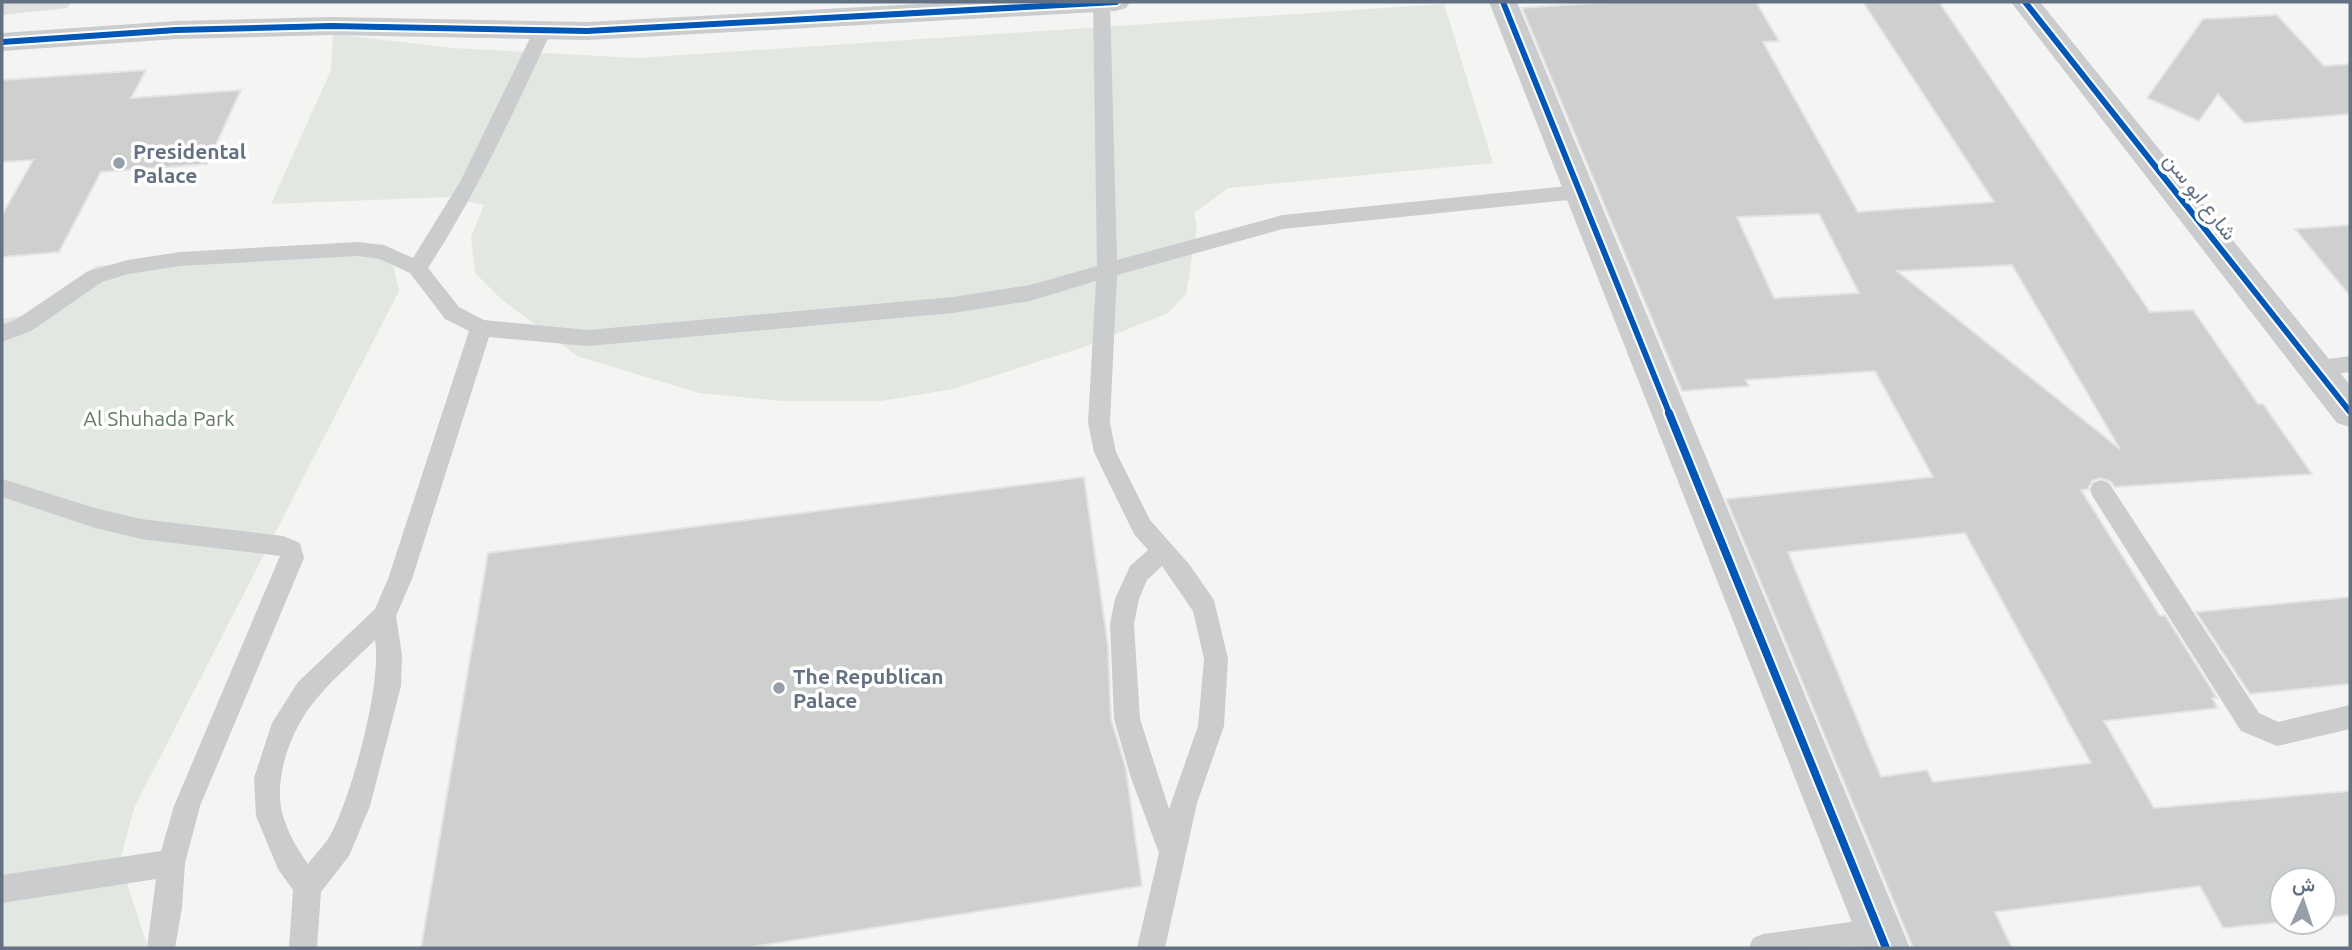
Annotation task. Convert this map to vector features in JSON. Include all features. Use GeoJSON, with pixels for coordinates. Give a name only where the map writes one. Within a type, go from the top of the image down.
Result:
{"type":"FeatureCollection","features":[{"type":"Feature","properties":{"kind":"main road"},"geometry":{"type":"LineString","coordinates":[[2,6],[57,2]]}},
{"type":"Feature","properties":{"kind":"street"},"geometry":{"type":"LineString","coordinates":[[2,42],[176,30],[331,26],[543,30],[696,26],[1116,2]]}},
{"type":"Feature","properties":{"kind":"street"},"geometry":{"type":"LineString","coordinates":[[1503,2],[1883,940]]}},
{"type":"Feature","properties":{"kind":"street","name":"شارع ابو سن"},"geometry":{"type":"LineString","coordinates":[[2025,2],[2350,412]]}},
{"type":"Feature","properties":{"kind":"lane"},"geometry":{"type":"LineString","coordinates":[[1101,3],[1107,273],[1099,423],[1105,452],[1142,527],[1161,552],[1181,571],[1205,608],[1216,659],[1211,726],[1184,803],[1151,948]]}},
{"type":"Feature","properties":{"kind":"lane"},"geometry":{"type":"LineString","coordinates":[[417,268],[452,215],[543,30]]}},
{"type":"Feature","properties":{"kind":"lane"},"geometry":{"type":"LineString","coordinates":[[2,334],[24,325],[95,276],[180,259],[358,249],[384,251],[417,268],[452,313],[481,328],[588,338],[953,305],[1030,293],[1283,222],[1579,192]]}},
{"type":"Feature","properties":{"kind":"lane"},"geometry":{"type":"LineString","coordinates":[[307,887],[288,859],[269,816],[267,778],[281,732],[307,690],[384,616],[400,579],[481,328]]}},
{"type":"Feature","properties":{"kind":"lane"},"geometry":{"type":"LineString","coordinates":[[2316,368],[2350,364]]}},
{"type":"Feature","properties":{"kind":"lane"},"geometry":{"type":"LineString","coordinates":[[2,488],[96,518],[154,531],[208,540],[283,546],[292,550],[292,558],[187,806],[171,863],[168,908],[161,948]]}},
{"type":"Feature","properties":{"kind":"lane"},"geometry":{"type":"LineString","coordinates":[[2101,490],[2250,722],[2277,734],[2350,717]]}},
{"type":"Feature","properties":{"kind":"lane"},"geometry":{"type":"LineString","coordinates":[[1161,552],[1138,573],[1127,599],[1122,624],[1127,719],[1144,778],[1172,850]]}},
{"type":"Feature","properties":{"kind":"lane"},"geometry":{"type":"LineString","coordinates":[[303,948],[307,887],[339,846],[356,806],[388,686],[390,655],[384,616]]}},
{"type":"Feature","properties":{"kind":"lane"},"geometry":{"type":"LineString","coordinates":[[2,889],[171,863]]}},
{"type":"Feature","properties":{"kind":"lane"},"geometry":{"type":"LineString","coordinates":[[1763,948],[1883,940]]}},
{"type":"Feature","properties":{"kind":"green space"},"geometry":{"type":"Polygon","coordinates":[[[1444,4],[1493,163],[1228,188],[1194,213],[1197,227],[1186,294],[1168,313],[1084,347],[953,389],[881,401],[782,401],[699,393],[577,356],[501,299],[475,273],[471,237],[484,205],[449,197],[271,204],[331,70],[333,34],[453,48],[637,58],[1444,4]]]}},
{"type":"Feature","properties":{"kind":"green space","name":"Al Shuhada Park"},"geometry":{"type":"Polygon","coordinates":[[[329,248],[377,252],[393,265],[399,291],[134,808],[120,861],[148,948],[2,948],[2,319],[27,315],[96,266],[329,248]]]}},
{"type":"Feature","properties":{"kind":"building"},"geometry":{"type":"Polygon","coordinates":[[[1609,2],[1756,2],[1779,41],[1763,42],[1858,212],[1994,202],[1863,2],[1939,2],[2150,312],[2193,310],[2258,404],[2263,404],[2312,474],[2115,487],[2110,481],[2100,478],[2092,481],[2088,489],[2081,490],[2160,616],[2165,615],[2217,698],[2212,698],[2218,708],[2104,721],[2154,808],[2350,791],[2350,915],[2338,916],[2338,866],[2268,866],[2268,924],[2223,928],[2200,886],[1995,912],[2012,948],[1913,948],[1726,499],[1933,477],[1875,371],[1746,380],[1749,386],[1682,391],[1522,8],[1609,2]],[[1819,214],[1737,217],[1774,298],[1859,293],[1819,214]],[[2012,265],[1897,271],[2120,449],[2012,265]],[[1965,533],[1788,552],[1881,777],[1927,770],[1933,782],[2091,763],[1965,533]]]}},
{"type":"Feature","properties":{"kind":"building"},"geometry":{"type":"Polygon","coordinates":[[[2277,15],[2324,66],[2350,64],[2350,114],[2244,123],[2218,94],[2199,121],[2147,98],[2203,19],[2277,15]]]}},
{"type":"Feature","properties":{"kind":"building","name":"Presidental Palace"},"geometry":{"type":"Polygon","coordinates":[[[146,70],[131,98],[241,90],[207,164],[101,172],[59,252],[2,257],[2,215],[33,160],[2,162],[2,80],[146,70]]]}},
{"type":"Feature","properties":{"kind":"building"},"geometry":{"type":"Polygon","coordinates":[[[2350,225],[2350,296],[2295,229],[2350,225]]]}},
{"type":"Feature","properties":{"kind":"building"},"geometry":{"type":"Polygon","coordinates":[[[1084,477],[1108,646],[1111,719],[1126,769],[1142,886],[744,948],[421,948],[488,553],[1084,477]]]}},
{"type":"Feature","properties":{"kind":"building"},"geometry":{"type":"Polygon","coordinates":[[[2350,597],[2350,684],[2250,694],[2196,612],[2350,597]]]}},
{"type":"Feature","properties":{"kind":"cycle path"},"geometry":{"type":"LineString","coordinates":[[2,42],[176,30],[331,26],[587,31],[1116,2]]}},
{"type":"Feature","properties":{"kind":"cycle path"},"geometry":{"type":"LineString","coordinates":[[1503,2],[1886,948]]}},
{"type":"Feature","properties":{"kind":"cycle path"},"geometry":{"type":"LineString","coordinates":[[2025,2],[2350,412]]}},
{"type":"Feature","properties":{"kind":"place","name":"Presidental Palace"},"geometry":{"type":"Point","coordinates":[119,163]}},
{"type":"Feature","properties":{"kind":"place","name":"The Republican Palace"},"geometry":{"type":"Point","coordinates":[779,688]}}]}
